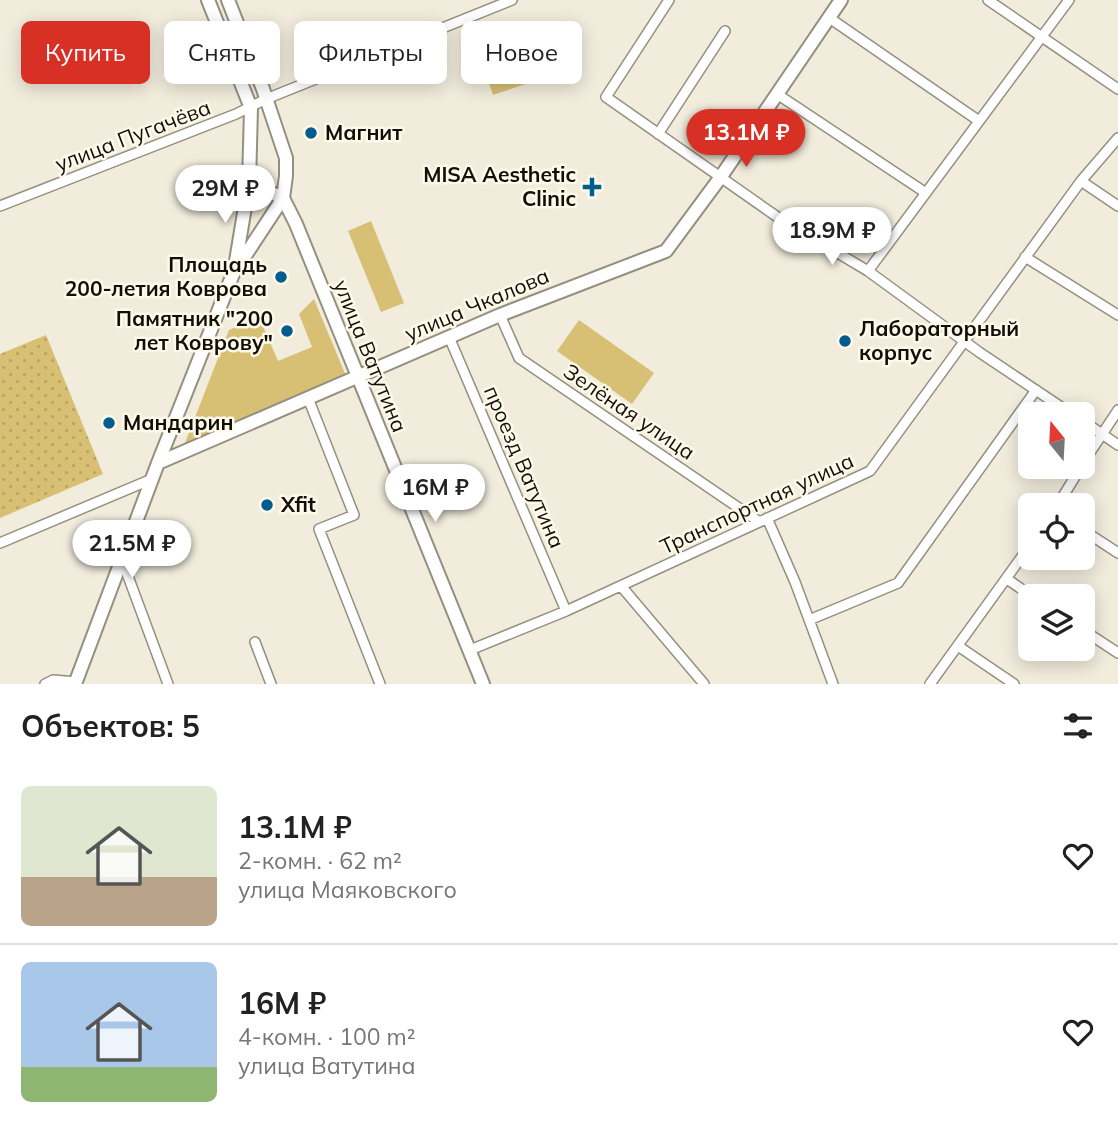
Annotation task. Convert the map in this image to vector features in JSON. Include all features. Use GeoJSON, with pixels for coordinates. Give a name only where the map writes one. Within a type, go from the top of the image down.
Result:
{"type":"FeatureCollection","features":[{"type":"Feature","properties":{"kind":"street"},"geometry":{"type":"LineString","coordinates":[[45,684],[53,680],[76,683],[158,463],[233,274],[249,183],[251,108],[208,0]]}},
{"type":"Feature","properties":{"kind":"street"},"geometry":{"type":"LineString","coordinates":[[228,0],[286,158],[283,198],[233,274]]}},
{"type":"Feature","properties":{"kind":"street","name":"улица Пугачёва"},"geometry":{"type":"LineString","coordinates":[[0,206],[251,108],[266,99],[512,0]]}},
{"type":"Feature","properties":{"kind":"street"},"geometry":{"type":"LineString","coordinates":[[669,0],[606,97],[776,216],[868,271],[1054,402]]}},
{"type":"Feature","properties":{"kind":"street","name":"улица Чкалова"},"geometry":{"type":"LineString","coordinates":[[158,463],[500,315],[666,251],[720,178],[840,0]]}},
{"type":"Feature","properties":{"kind":"street"},"geometry":{"type":"LineString","coordinates":[[988,0],[1118,89]]}},
{"type":"Feature","properties":{"kind":"street"},"geometry":{"type":"LineString","coordinates":[[868,271],[1069,0]]}},
{"type":"Feature","properties":{"kind":"street"},"geometry":{"type":"LineString","coordinates":[[828,17],[979,121]]}},
{"type":"Feature","properties":{"kind":"street"},"geometry":{"type":"LineString","coordinates":[[658,134],[725,31]]}},
{"type":"Feature","properties":{"kind":"street"},"geometry":{"type":"LineString","coordinates":[[776,94],[926,193]]}},
{"type":"Feature","properties":{"kind":"street","name":"Транспортная улица"},"geometry":{"type":"LineString","coordinates":[[470,650],[566,611],[870,471],[1081,181],[1118,138]]}},
{"type":"Feature","properties":{"kind":"street"},"geometry":{"type":"LineString","coordinates":[[1081,181],[1118,206]]}},
{"type":"Feature","properties":{"kind":"street"},"geometry":{"type":"LineString","coordinates":[[249,183],[283,198]]}},
{"type":"Feature","properties":{"kind":"street","name":"улица Ватутина"},"geometry":{"type":"LineString","coordinates":[[283,198],[296,224],[483,684]]}},
{"type":"Feature","properties":{"kind":"street"},"geometry":{"type":"LineString","coordinates":[[1025,257],[1118,315]]}},
{"type":"Feature","properties":{"kind":"street","name":"Зелёная улица"},"geometry":{"type":"LineString","coordinates":[[500,315],[519,358],[762,520]]}},
{"type":"Feature","properties":{"kind":"street","name":"проезд Ватутина"},"geometry":{"type":"LineString","coordinates":[[449,337],[566,611]]}},
{"type":"Feature","properties":{"kind":"street"},"geometry":{"type":"LineString","coordinates":[[809,620],[898,583],[1036,390]]}},
{"type":"Feature","properties":{"kind":"street"},"geometry":{"type":"LineString","coordinates":[[308,398],[354,515],[319,529],[380,684]]}},
{"type":"Feature","properties":{"kind":"street"},"geometry":{"type":"LineString","coordinates":[[1096,443],[1118,410]]}},
{"type":"Feature","properties":{"kind":"street"},"geometry":{"type":"LineString","coordinates":[[1096,429],[1118,445]]}},
{"type":"Feature","properties":{"kind":"street"},"geometry":{"type":"LineString","coordinates":[[0,543],[152,479]]}},
{"type":"Feature","properties":{"kind":"street"},"geometry":{"type":"LineString","coordinates":[[762,520],[809,620],[834,684]]}},
{"type":"Feature","properties":{"kind":"street"},"geometry":{"type":"LineString","coordinates":[[1095,538],[1118,553]]}},
{"type":"Feature","properties":{"kind":"street"},"geometry":{"type":"LineString","coordinates":[[122,560],[168,684]]}},
{"type":"Feature","properties":{"kind":"street"},"geometry":{"type":"LineString","coordinates":[[930,684],[1018,563]]}},
{"type":"Feature","properties":{"kind":"street"},"geometry":{"type":"LineString","coordinates":[[1007,579],[1018,587]]}},
{"type":"Feature","properties":{"kind":"street"},"geometry":{"type":"LineString","coordinates":[[621,586],[704,684]]}},
{"type":"Feature","properties":{"kind":"street"},"geometry":{"type":"LineString","coordinates":[[1095,638],[1118,653]]}},
{"type":"Feature","properties":{"kind":"street"},"geometry":{"type":"LineString","coordinates":[[255,642],[271,684]]}},
{"type":"Feature","properties":{"kind":"street"},"geometry":{"type":"LineString","coordinates":[[958,646],[1014,684]]}},
{"type":"Feature","properties":{"kind":"shaded area"},"geometry":{"type":"Polygon","coordinates":[[[489,84],[525,84],[493,95],[489,84]]]}},
{"type":"Feature","properties":{"kind":"shaded area"},"geometry":{"type":"Polygon","coordinates":[[[371,221],[404,303],[381,312],[348,231],[371,221]]]}},
{"type":"Feature","properties":{"kind":"shaded area"},"geometry":{"type":"Polygon","coordinates":[[[314,299],[346,376],[185,443],[229,330],[259,317],[278,361],[312,347],[299,314],[314,299]]]}},
{"type":"Feature","properties":{"kind":"shaded area"},"geometry":{"type":"Polygon","coordinates":[[[579,320],[654,373],[632,404],[557,351],[579,320]]]}},
{"type":"Feature","properties":{"kind":"shaded area"},"geometry":{"type":"Polygon","coordinates":[[[46,335],[103,474],[0,518],[0,354],[46,335]]]}},
{"type":"Feature","properties":{"kind":"place","name":"Магнит"},"geometry":{"type":"Point","coordinates":[311,133]}},
{"type":"Feature","properties":{"kind":"place","name":"MISA Aesthetic Clinic"},"geometry":{"type":"Point","coordinates":[592,187]}},
{"type":"Feature","properties":{"kind":"place","name":"Площадь 200-летия Коврова"},"geometry":{"type":"Point","coordinates":[281,277]}},
{"type":"Feature","properties":{"kind":"place","name":"Памятник \"200 лет Коврову\""},"geometry":{"type":"Point","coordinates":[287,331]}},
{"type":"Feature","properties":{"kind":"place","name":"Лабораторный корпус"},"geometry":{"type":"Point","coordinates":[845,341]}},
{"type":"Feature","properties":{"kind":"place","name":"Мандарин"},"geometry":{"type":"Point","coordinates":[109,423]}},
{"type":"Feature","properties":{"kind":"place","name":"Xfit"},"geometry":{"type":"Point","coordinates":[267,505]}}]}
